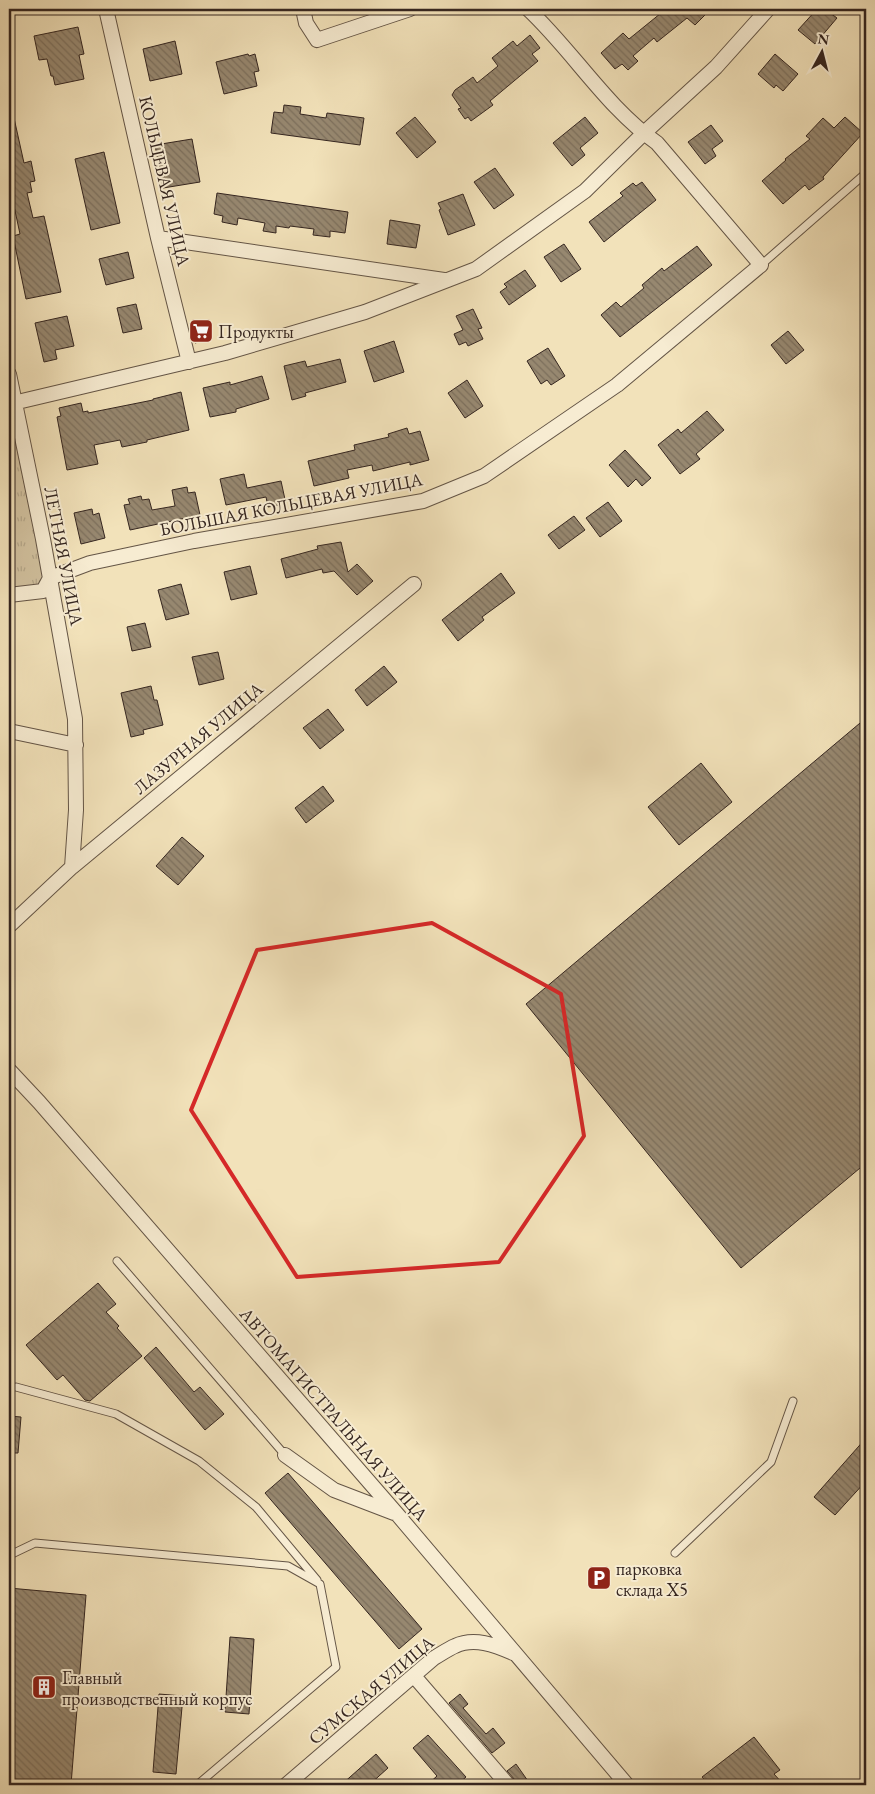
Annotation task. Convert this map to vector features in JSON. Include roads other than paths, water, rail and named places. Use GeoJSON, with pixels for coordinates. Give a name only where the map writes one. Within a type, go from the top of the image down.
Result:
{"type":"FeatureCollection","features":[{"type":"Feature","properties":{"kind":"street","name":"КОЛЬЦЕВАЯ УЛИЦА"},"geometry":{"type":"LineString","coordinates":[[106,9],[158,238],[189,362]]}},
{"type":"Feature","properties":{"kind":"street"},"geometry":{"type":"LineString","coordinates":[[303,9],[306,22],[317,40],[410,9]]}},
{"type":"Feature","properties":{"kind":"street"},"geometry":{"type":"LineString","coordinates":[[528,9],[622,112],[657,143],[761,265]]}},
{"type":"Feature","properties":{"kind":"street"},"geometry":{"type":"LineString","coordinates":[[12,403],[224,353],[365,312],[476,269],[585,191],[644,133],[716,67],[768,9]]}},
{"type":"Feature","properties":{"kind":"street"},"geometry":{"type":"LineString","coordinates":[[158,238],[445,280]]}},
{"type":"Feature","properties":{"kind":"street","name":"БОЛЬШАЯ КОЛЬЦЕВАЯ УЛИЦА"},"geometry":{"type":"LineString","coordinates":[[9,595],[43,591],[50,578],[90,563],[194,541],[423,501],[484,476],[617,385],[761,265]]}},
{"type":"Feature","properties":{"kind":"street","name":"ЛЕТНЯЯ УЛИЦА"},"geometry":{"type":"LineString","coordinates":[[9,374],[12,403],[43,539],[75,719],[76,810],[72,867]]}},
{"type":"Feature","properties":{"kind":"street","name":"ЛАЗУРНАЯ УЛИЦА"},"geometry":{"type":"LineString","coordinates":[[9,926],[72,867],[414,584]]}},
{"type":"Feature","properties":{"kind":"street"},"geometry":{"type":"LineString","coordinates":[[9,732],[76,744]]}},
{"type":"Feature","properties":{"kind":"street","name":"АВТОМАГИСТРАЛЬНАЯ УЛИЦА"},"geometry":{"type":"LineString","coordinates":[[9,1070],[39,1102],[397,1514],[627,1785]]}},
{"type":"Feature","properties":{"kind":"street"},"geometry":{"type":"LineString","coordinates":[[285,1455],[334,1490],[397,1514]]}},
{"type":"Feature","properties":{"kind":"street","name":"СУМСКАЯ УЛИЦА"},"geometry":{"type":"LineString","coordinates":[[294,1783],[434,1658],[456,1645],[476,1642],[497,1646],[516,1655]]}},
{"type":"Feature","properties":{"kind":"street"},"geometry":{"type":"LineString","coordinates":[[414,1676],[508,1785]]}},
{"type":"Feature","properties":{"kind":"lane"},"geometry":{"type":"LineString","coordinates":[[761,265],[866,173]]}},
{"type":"Feature","properties":{"kind":"lane"},"geometry":{"type":"LineString","coordinates":[[118,1261],[285,1455]]}},
{"type":"Feature","properties":{"kind":"lane"},"geometry":{"type":"LineString","coordinates":[[16,1387],[116,1414],[200,1461],[256,1507],[320,1584],[336,1667],[198,1785]]}},
{"type":"Feature","properties":{"kind":"lane"},"geometry":{"type":"LineString","coordinates":[[675,1554],[771,1462],[793,1401]]}},
{"type":"Feature","properties":{"kind":"lane"},"geometry":{"type":"LineString","coordinates":[[9,1554],[35,1543],[288,1566],[320,1584]]}},
{"type":"Feature","properties":{"kind":"place","name":"Продукты"},"geometry":{"type":"Point","coordinates":[201,331]}},
{"type":"Feature","properties":{"kind":"place","name":"парковка склада X5"},"geometry":{"type":"Point","coordinates":[599,1578]}},
{"type":"Feature","properties":{"kind":"place","name":"Главный производственный корпус"},"geometry":{"type":"Point","coordinates":[44,1687]}}]}
